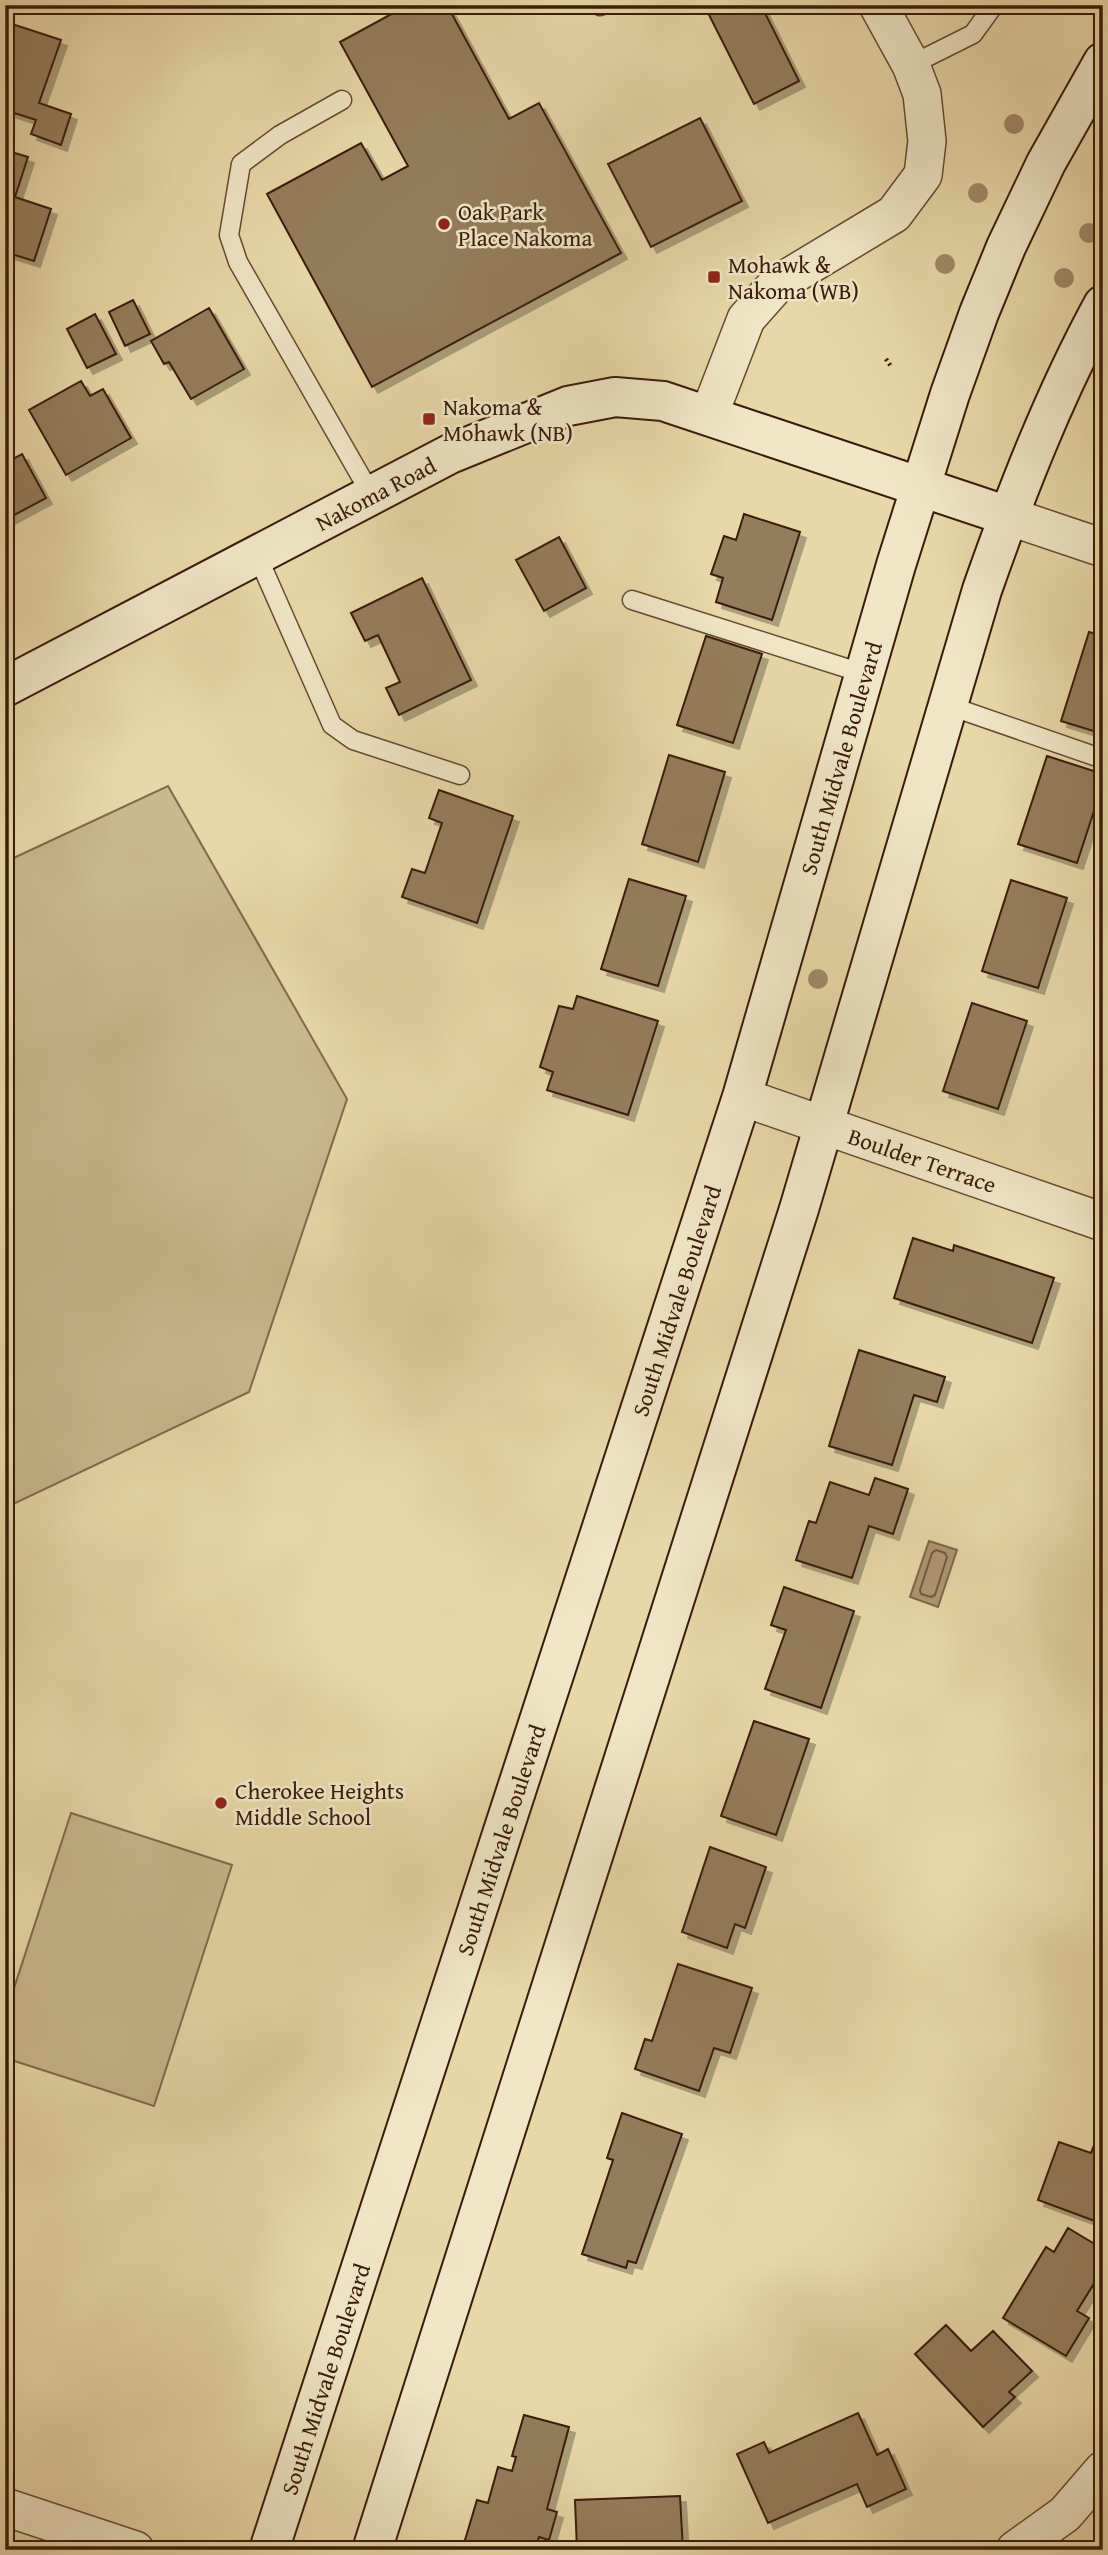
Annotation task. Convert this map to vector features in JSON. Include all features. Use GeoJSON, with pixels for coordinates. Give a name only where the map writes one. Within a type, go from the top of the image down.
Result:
{"type":"FeatureCollection","features":[{"type":"Feature","properties":{"kind":"main road","name":"South Midvale Boulevard"},"geometry":{"type":"LineString","coordinates":[[269,2550],[742,1097],[950,394],[991,281],[1046,163],[1103,62]]}},
{"type":"Feature","properties":{"kind":"main road"},"geometry":{"type":"LineString","coordinates":[[372,2550],[824,1125],[982,590],[1008,516],[1054,406],[1103,305]]}},
{"type":"Feature","properties":{"kind":"main road","name":"Nakoma Road"},"geometry":{"type":"LineString","coordinates":[[5,687],[450,454],[568,406],[615,397],[663,401],[1008,516]]}},
{"type":"Feature","properties":{"kind":"street"},"geometry":{"type":"LineString","coordinates":[[709,415],[746,319],[776,285],[894,214],[923,175],[926,141],[922,94],[911,65],[878,5]]}},
{"type":"Feature","properties":{"kind":"street"},"geometry":{"type":"LineString","coordinates":[[1008,516],[1103,548]]}},
{"type":"Feature","properties":{"kind":"street","name":"Boulder Terrace"},"geometry":{"type":"LineString","coordinates":[[742,1097],[1103,1222]]}},
{"type":"Feature","properties":{"kind":"street"},"geometry":{"type":"LineString","coordinates":[[1015,2550],[1065,2514],[1103,2470]]}},
{"type":"Feature","properties":{"kind":"street"},"geometry":{"type":"LineString","coordinates":[[5,2507],[135,2550]]}},
{"type":"Feature","properties":{"kind":"lane"},"geometry":{"type":"LineString","coordinates":[[911,65],[973,34],[994,5]]}},
{"type":"Feature","properties":{"kind":"lane"},"geometry":{"type":"LineString","coordinates":[[342,100],[280,135],[241,164],[229,234],[238,262],[372,496]]}},
{"type":"Feature","properties":{"kind":"lane"},"geometry":{"type":"LineString","coordinates":[[257,555],[331,725],[353,740],[460,775]]}},
{"type":"Feature","properties":{"kind":"lane"},"geometry":{"type":"LineString","coordinates":[[632,600],[865,674]]}},
{"type":"Feature","properties":{"kind":"lane"},"geometry":{"type":"LineString","coordinates":[[947,705],[1103,759]]}},
{"type":"Feature","properties":{"kind":"path"},"geometry":{"type":"LineString","coordinates":[[886,359],[892,368]]}},
{"type":"Feature","properties":{"kind":"shaded area"},"geometry":{"type":"Polygon","coordinates":[[[168,786],[347,1099],[249,1392],[5,1508],[5,862],[168,786]]]}},
{"type":"Feature","properties":{"kind":"shaded area"},"geometry":{"type":"Polygon","coordinates":[[[71,1813],[232,1865],[154,2106],[5,2058],[5,2016],[71,1813]]]}},
{"type":"Feature","properties":{"kind":"water"},"geometry":{"type":"Polygon","coordinates":[[[929,1541],[957,1550],[938,1607],[910,1597],[929,1541]]]}},
{"type":"Feature","properties":{"kind":"building","name":"Oak Park Place Nakoma"},"geometry":{"type":"Polygon","coordinates":[[[408,5],[447,5],[509,119],[539,103],[621,253],[372,387],[267,194],[361,143],[382,180],[408,166],[340,42],[408,5]]]}},
{"type":"Feature","properties":{"kind":"building"},"geometry":{"type":"Polygon","coordinates":[[[704,5],[761,5],[799,81],[754,104],[704,5]]]}},
{"type":"Feature","properties":{"kind":"building"},"geometry":{"type":"Polygon","coordinates":[[[12,24],[61,40],[39,103],[71,114],[61,145],[31,134],[36,120],[5,110],[5,43],[12,24]]]}},
{"type":"Feature","properties":{"kind":"building"},"geometry":{"type":"Polygon","coordinates":[[[700,118],[742,201],[651,247],[608,164],[700,118]]]}},
{"type":"Feature","properties":{"kind":"building"},"geometry":{"type":"Polygon","coordinates":[[[5,150],[28,157],[15,197],[51,209],[34,261],[5,252],[5,150]]]}},
{"type":"Feature","properties":{"kind":"building"},"geometry":{"type":"Polygon","coordinates":[[[133,300],[150,334],[125,346],[109,312],[133,300]]]}},
{"type":"Feature","properties":{"kind":"building"},"geometry":{"type":"Polygon","coordinates":[[[209,308],[244,369],[191,399],[169,362],[164,364],[151,341],[209,308]]]}},
{"type":"Feature","properties":{"kind":"building"},"geometry":{"type":"Polygon","coordinates":[[[95,314],[116,354],[87,368],[67,329],[95,314]]]}},
{"type":"Feature","properties":{"kind":"building"},"geometry":{"type":"Polygon","coordinates":[[[81,381],[90,396],[103,389],[131,438],[66,475],[29,410],[81,381]]]}},
{"type":"Feature","properties":{"kind":"building"},"geometry":{"type":"Polygon","coordinates":[[[22,454],[46,498],[5,520],[5,463],[22,454]]]}},
{"type":"Feature","properties":{"kind":"building"},"geometry":{"type":"Polygon","coordinates":[[[744,514],[800,532],[772,620],[716,602],[723,578],[711,574],[724,536],[736,540],[744,514]]]}},
{"type":"Feature","properties":{"kind":"building"},"geometry":{"type":"Polygon","coordinates":[[[559,537],[586,588],[544,611],[516,560],[559,537]]]}},
{"type":"Feature","properties":{"kind":"building"},"geometry":{"type":"Polygon","coordinates":[[[422,578],[471,680],[399,715],[386,688],[400,682],[378,635],[365,641],[351,613],[422,578]]]}},
{"type":"Feature","properties":{"kind":"building"},"geometry":{"type":"Polygon","coordinates":[[[1089,632],[1103,636],[1103,734],[1061,721],[1089,632]]]}},
{"type":"Feature","properties":{"kind":"building"},"geometry":{"type":"Polygon","coordinates":[[[706,636],[762,654],[733,743],[677,725],[706,636]]]}},
{"type":"Feature","properties":{"kind":"building"},"geometry":{"type":"Polygon","coordinates":[[[669,755],[725,772],[698,862],[642,844],[669,755]]]}},
{"type":"Feature","properties":{"kind":"building"},"geometry":{"type":"Polygon","coordinates":[[[1047,756],[1103,774],[1103,783],[1077,863],[1018,844],[1047,756]]]}},
{"type":"Feature","properties":{"kind":"building"},"geometry":{"type":"Polygon","coordinates":[[[439,790],[513,816],[477,923],[402,897],[412,869],[425,873],[442,823],[429,818],[439,790]]]}},
{"type":"Feature","properties":{"kind":"building"},"geometry":{"type":"Polygon","coordinates":[[[629,879],[686,896],[658,986],[601,969],[629,879]]]}},
{"type":"Feature","properties":{"kind":"building"},"geometry":{"type":"Polygon","coordinates":[[[1011,880],[1067,898],[1038,988],[982,971],[1011,880]]]}},
{"type":"Feature","properties":{"kind":"building"},"geometry":{"type":"Polygon","coordinates":[[[577,996],[658,1021],[628,1115],[547,1090],[553,1072],[540,1067],[559,1006],[573,1009],[577,996]]]}},
{"type":"Feature","properties":{"kind":"building"},"geometry":{"type":"Polygon","coordinates":[[[972,1003],[1027,1021],[998,1109],[943,1091],[972,1003]]]}},
{"type":"Feature","properties":{"kind":"building"},"geometry":{"type":"Polygon","coordinates":[[[913,1238],[953,1251],[954,1245],[1054,1278],[1032,1343],[894,1298],[913,1238]]]}},
{"type":"Feature","properties":{"kind":"building"},"geometry":{"type":"Polygon","coordinates":[[[859,1350],[945,1377],[937,1402],[914,1395],[892,1465],[829,1446],[859,1350]]]}},
{"type":"Feature","properties":{"kind":"building"},"geometry":{"type":"Polygon","coordinates":[[[875,1478],[908,1489],[893,1534],[869,1526],[852,1578],[796,1560],[809,1521],[816,1523],[830,1482],[869,1495],[875,1478]]]}},
{"type":"Feature","properties":{"kind":"building"},"geometry":{"type":"Polygon","coordinates":[[[784,1587],[854,1611],[821,1708],[765,1689],[786,1630],[771,1625],[784,1587]]]}},
{"type":"Feature","properties":{"kind":"building"},"geometry":{"type":"Polygon","coordinates":[[[754,1721],[809,1739],[776,1835],[721,1816],[754,1721]]]}},
{"type":"Feature","properties":{"kind":"building"},"geometry":{"type":"Polygon","coordinates":[[[710,1847],[766,1867],[745,1928],[735,1924],[727,1948],[682,1932],[710,1847]]]}},
{"type":"Feature","properties":{"kind":"building"},"geometry":{"type":"Polygon","coordinates":[[[678,1964],[752,1988],[730,2053],[714,2048],[699,2091],[635,2069],[645,2039],[652,2041],[678,1964]]]}},
{"type":"Feature","properties":{"kind":"building"},"geometry":{"type":"Polygon","coordinates":[[[622,2113],[682,2134],[636,2263],[628,2261],[626,2268],[582,2254],[613,2160],[607,2158],[622,2113]]]}},
{"type":"Feature","properties":{"kind":"building"},"geometry":{"type":"Polygon","coordinates":[[[1103,2121],[1103,2224],[1038,2200],[1059,2142],[1091,2153],[1103,2121]]]}},
{"type":"Feature","properties":{"kind":"building"},"geometry":{"type":"Polygon","coordinates":[[[1068,2228],[1103,2249],[1103,2269],[1077,2311],[1089,2318],[1066,2356],[1003,2318],[1046,2247],[1054,2252],[1068,2228]]]}},
{"type":"Feature","properties":{"kind":"building"},"geometry":{"type":"Polygon","coordinates":[[[946,2325],[971,2351],[993,2331],[1032,2371],[1009,2392],[1015,2397],[983,2427],[915,2354],[946,2325]]]}},
{"type":"Feature","properties":{"kind":"building"},"geometry":{"type":"Polygon","coordinates":[[[858,2413],[877,2455],[888,2449],[906,2489],[867,2507],[857,2484],[768,2523],[737,2454],[764,2442],[769,2453],[858,2413]]]}},
{"type":"Feature","properties":{"kind":"building"},"geometry":{"type":"Polygon","coordinates":[[[524,2415],[569,2427],[547,2509],[557,2512],[549,2540],[539,2537],[535,2550],[462,2550],[477,2500],[488,2503],[498,2467],[512,2471],[516,2457],[512,2456],[524,2415]]]}},
{"type":"Feature","properties":{"kind":"building"},"geometry":{"type":"Polygon","coordinates":[[[680,2496],[683,2550],[577,2550],[575,2500],[680,2496]]]}},
{"type":"Feature","properties":{"kind":"place","name":"Oak Park Place Nakoma"},"geometry":{"type":"Point","coordinates":[444,224]}},
{"type":"Feature","properties":{"kind":"place","name":"Mohawk & Nakoma (WB)"},"geometry":{"type":"Point","coordinates":[714,277]}},
{"type":"Feature","properties":{"kind":"place","name":"Nakoma & Mohawk (NB)"},"geometry":{"type":"Point","coordinates":[429,419]}},
{"type":"Feature","properties":{"kind":"place","name":"Cherokee Heights Middle School"},"geometry":{"type":"Point","coordinates":[221,1803]}}]}
